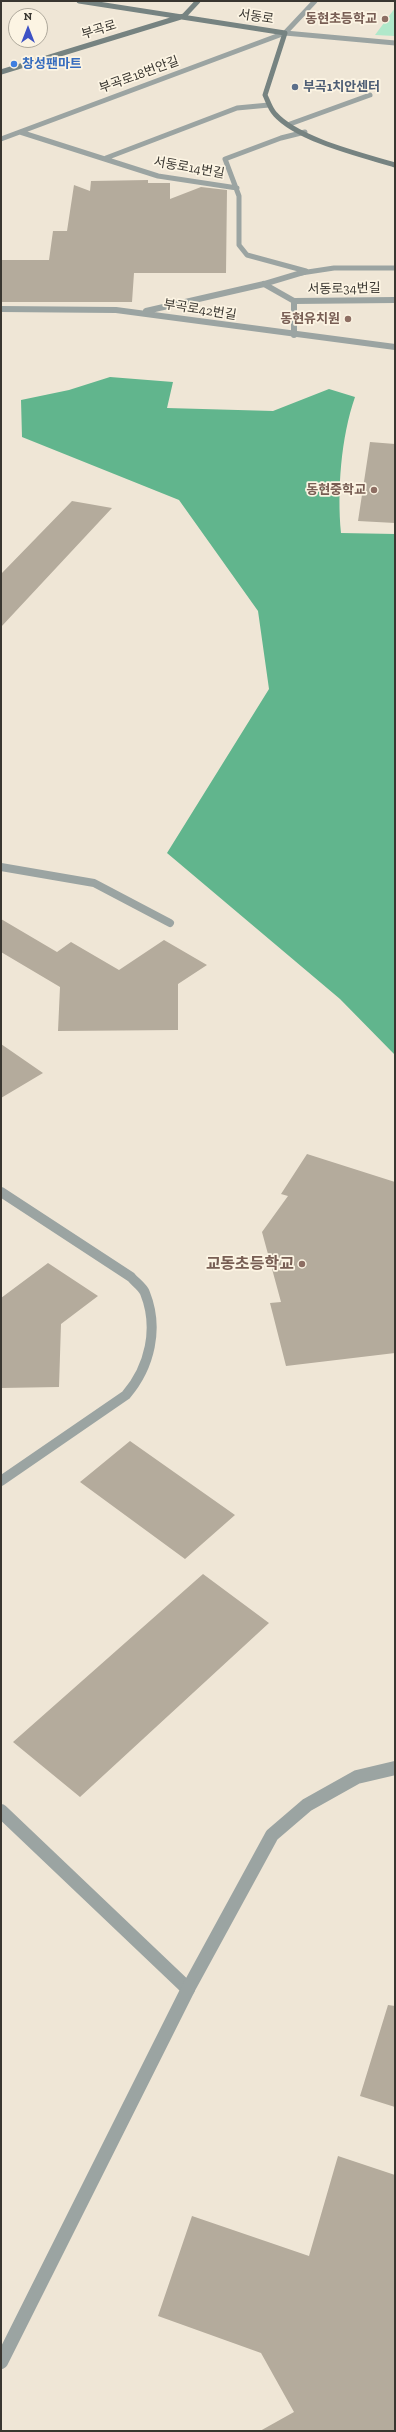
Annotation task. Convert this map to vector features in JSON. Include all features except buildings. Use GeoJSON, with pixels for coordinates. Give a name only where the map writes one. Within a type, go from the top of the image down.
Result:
{"type":"FeatureCollection","features":[{"type":"Feature","properties":{"kind":"street","name":"서동로"},"geometry":{"type":"LineString","coordinates":[[79,1],[184,16],[285,33],[265,95],[269,105]]}},
{"type":"Feature","properties":{"kind":"street"},"geometry":{"type":"LineString","coordinates":[[184,16],[198,1]]}},
{"type":"Feature","properties":{"kind":"street"},"geometry":{"type":"LineString","coordinates":[[285,33],[315,1]]}},
{"type":"Feature","properties":{"kind":"street","name":"부곡로"},"geometry":{"type":"LineString","coordinates":[[2,71],[184,16]]}},
{"type":"Feature","properties":{"kind":"street"},"geometry":{"type":"LineString","coordinates":[[285,33],[395,43]]}},
{"type":"Feature","properties":{"kind":"street","name":"부곡로18번안길"},"geometry":{"type":"LineString","coordinates":[[1,139],[285,33]]}},
{"type":"Feature","properties":{"kind":"street"},"geometry":{"type":"LineString","coordinates":[[290,124],[370,95]]}},
{"type":"Feature","properties":{"kind":"street"},"geometry":{"type":"LineString","coordinates":[[269,105],[277,116],[305,132],[350,152],[395,165]]}},
{"type":"Feature","properties":{"kind":"street","name":"서동로14번길"},"geometry":{"type":"LineString","coordinates":[[106,158],[237,108],[269,105]]}},
{"type":"Feature","properties":{"kind":"street"},"geometry":{"type":"LineString","coordinates":[[20,132],[106,158]]}},
{"type":"Feature","properties":{"kind":"street"},"geometry":{"type":"LineString","coordinates":[[237,188],[224,159],[227,156],[305,132]]}},
{"type":"Feature","properties":{"kind":"street","name":"서동로14번길"},"geometry":{"type":"LineString","coordinates":[[106,158],[158,176],[237,188],[239,196],[239,245],[247,254],[283,267],[308,271]]}},
{"type":"Feature","properties":{"kind":"street","name":"서동로34번길"},"geometry":{"type":"LineString","coordinates":[[141,312],[264,284],[308,271],[334,268],[395,268]]}},
{"type":"Feature","properties":{"kind":"street","name":"서동로34번길"},"geometry":{"type":"LineString","coordinates":[[264,284],[294,301],[395,300]]}},
{"type":"Feature","properties":{"kind":"street","name":"서동로34번길"},"geometry":{"type":"LineString","coordinates":[[294,301],[294,335]]}},
{"type":"Feature","properties":{"kind":"street","name":"부곡로42번길"},"geometry":{"type":"LineString","coordinates":[[1,309],[116,310],[141,312],[294,335],[395,347]]}},
{"type":"Feature","properties":{"kind":"street"},"geometry":{"type":"LineString","coordinates":[[1,867],[94,883],[170,923]]}},
{"type":"Feature","properties":{"kind":"street"},"geometry":{"type":"LineString","coordinates":[[1,1192],[131,1278],[144,1292],[153,1324],[147,1361],[139,1380],[126,1396],[1,1481]]}},
{"type":"Feature","properties":{"kind":"street"},"geometry":{"type":"LineString","coordinates":[[1,2362],[188,1989],[272,1835],[307,1805],[357,1777],[395,1768]]}},
{"type":"Feature","properties":{"kind":"street"},"geometry":{"type":"LineString","coordinates":[[1,1811],[188,1989]]}},
{"type":"Feature","properties":{"kind":"green space"},"geometry":{"type":"Polygon","coordinates":[[[395,8],[395,36],[375,35],[395,8]]]}},
{"type":"Feature","properties":{"kind":"green space"},"geometry":{"type":"Polygon","coordinates":[[[110,377],[173,382],[167,408],[273,411],[329,389],[355,397],[346,429],[341,464],[341,533],[395,534],[395,1055],[340,999],[167,853],[269,689],[258,611],[179,500],[22,437],[21,400],[69,390],[110,377]]]}},
{"type":"Feature","properties":{"kind":"place","name":"동현초등학교"},"geometry":{"type":"Point","coordinates":[385,19]}},
{"type":"Feature","properties":{"kind":"place","name":"창성팬마트"},"geometry":{"type":"Point","coordinates":[14,64]}},
{"type":"Feature","properties":{"kind":"place","name":"부곡1치안센터"},"geometry":{"type":"Point","coordinates":[295,87]}},
{"type":"Feature","properties":{"kind":"place","name":"동현유치원"},"geometry":{"type":"Point","coordinates":[348,319]}},
{"type":"Feature","properties":{"kind":"place","name":"동현중학교"},"geometry":{"type":"Point","coordinates":[374,490]}},
{"type":"Feature","properties":{"kind":"place","name":"교동초등학교"},"geometry":{"type":"Point","coordinates":[302,1264]}}]}
